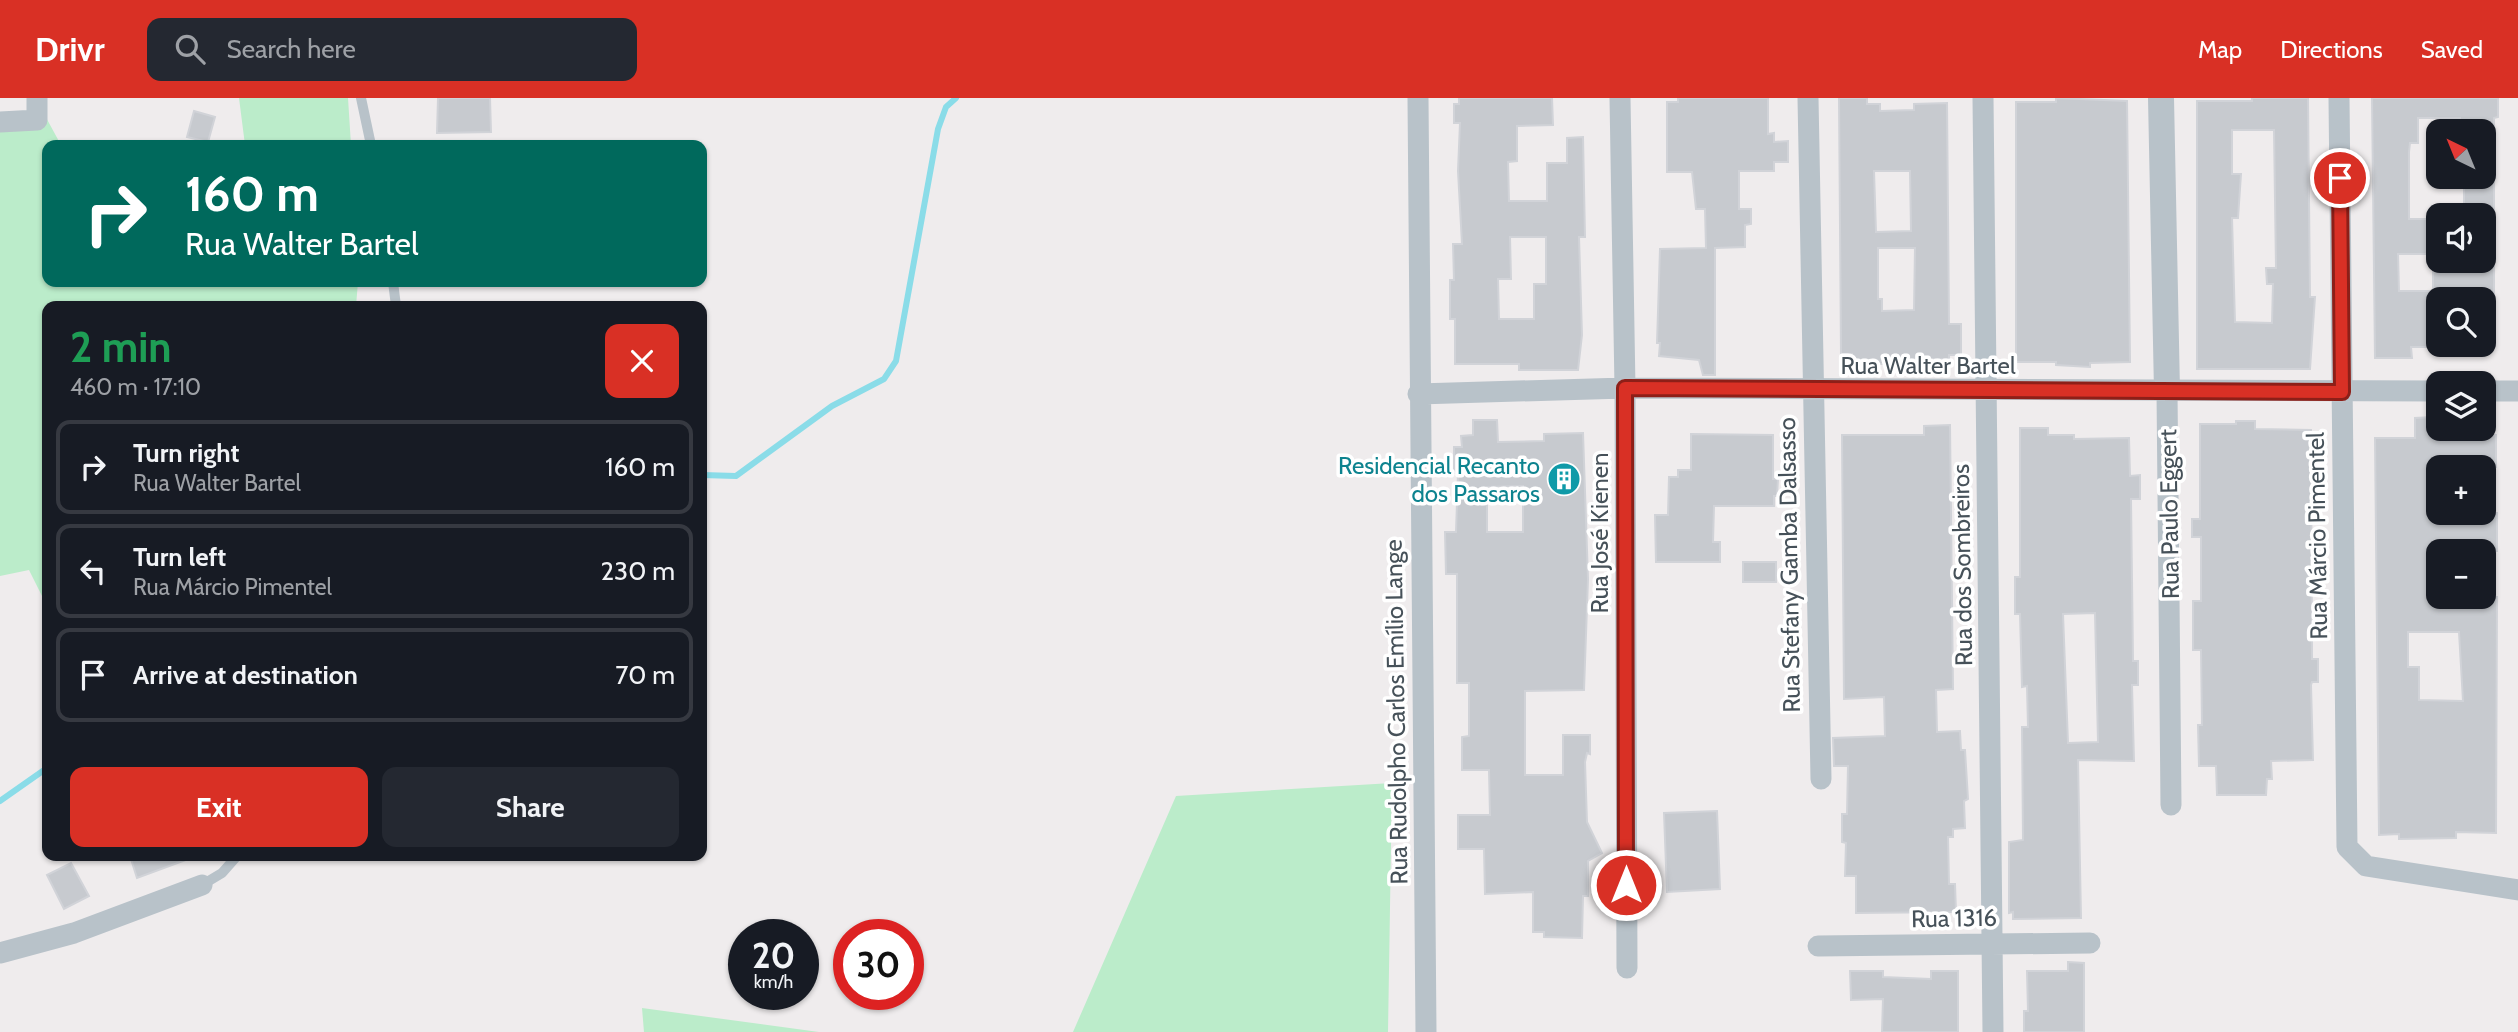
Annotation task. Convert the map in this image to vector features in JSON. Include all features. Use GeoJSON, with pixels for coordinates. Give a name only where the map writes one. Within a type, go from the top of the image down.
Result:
{"type":"FeatureCollection","features":[{"type":"Feature","properties":{"kind":"street"},"geometry":{"type":"LineString","coordinates":[[0,122],[37,120],[37,98]]}},
{"type":"Feature","properties":{"kind":"street","name":"Rua Rudolpho Carlos Emílio Lange"},"geometry":{"type":"LineString","coordinates":[[1418,98],[1426,1032]]}},
{"type":"Feature","properties":{"kind":"street","name":"Rua José Kienen"},"geometry":{"type":"LineString","coordinates":[[1620,98],[1625,388],[1627,968]]}},
{"type":"Feature","properties":{"kind":"street","name":"Rua Stefany Gamba Dalsasso"},"geometry":{"type":"LineString","coordinates":[[1808,98],[1811,390],[1821,779]]}},
{"type":"Feature","properties":{"kind":"street","name":"Rua dos Sombreiros"},"geometry":{"type":"LineString","coordinates":[[1983,98],[1993,1032]]}},
{"type":"Feature","properties":{"kind":"street","name":"Rua Paulo Eggert"},"geometry":{"type":"LineString","coordinates":[[2161,98],[2171,804]]}},
{"type":"Feature","properties":{"kind":"street","name":"Rua Márcio Pimentel"},"geometry":{"type":"LineString","coordinates":[[2339,98],[2347,847],[2365,866],[2518,890]]}},
{"type":"Feature","properties":{"kind":"street","name":"Rua Walter Bartel"},"geometry":{"type":"LineString","coordinates":[[1419,394],[1625,388],[1986,392],[2426,391]]}},
{"type":"Feature","properties":{"kind":"street"},"geometry":{"type":"LineString","coordinates":[[2496,391],[2518,391]]}},
{"type":"Feature","properties":{"kind":"street"},"geometry":{"type":"LineString","coordinates":[[0,953],[86,929],[202,885]]}},
{"type":"Feature","properties":{"kind":"street","name":"Rua 1316"},"geometry":{"type":"LineString","coordinates":[[1818,946],[2090,943]]}},
{"type":"Feature","properties":{"kind":"lane"},"geometry":{"type":"LineString","coordinates":[[361,98],[370,140]]}},
{"type":"Feature","properties":{"kind":"lane"},"geometry":{"type":"LineString","coordinates":[[202,885],[222,873],[233,861]]}},
{"type":"Feature","properties":{"kind":"green space"},"geometry":{"type":"Polygon","coordinates":[[[239,98],[348,98],[351,140],[244,140],[239,98]]]}},
{"type":"Feature","properties":{"kind":"green space"},"geometry":{"type":"Polygon","coordinates":[[[43,112],[58,140],[42,140],[42,287],[358,287],[356,301],[42,301],[42,596],[29,570],[0,576],[0,124],[43,112]]]}},
{"type":"Feature","properties":{"kind":"green space"},"geometry":{"type":"Polygon","coordinates":[[[1392,783],[1388,1032],[1073,1032],[1176,796],[1392,783]]]}},
{"type":"Feature","properties":{"kind":"green space"},"geometry":{"type":"Polygon","coordinates":[[[642,1008],[819,1032],[644,1032],[642,1008]]]}},
{"type":"Feature","properties":{"kind":"building"},"geometry":{"type":"Polygon","coordinates":[[[438,98],[490,98],[491,132],[437,133],[438,98]]]}},
{"type":"Feature","properties":{"kind":"building"},"geometry":{"type":"Polygon","coordinates":[[[1459,98],[1552,98],[1553,125],[1517,126],[1517,161],[1508,162],[1509,201],[1547,201],[1547,163],[1567,163],[1567,138],[1583,137],[1585,237],[1579,237],[1582,335],[1578,370],[1519,370],[1519,364],[1455,364],[1455,319],[1450,319],[1450,280],[1454,280],[1453,244],[1462,244],[1458,171],[1460,123],[1454,123],[1454,104],[1459,104],[1459,98]],[[1510,237],[1511,279],[1498,279],[1499,319],[1534,319],[1534,284],[1546,284],[1546,237],[1510,237]]]}},
{"type":"Feature","properties":{"kind":"building"},"geometry":{"type":"Polygon","coordinates":[[[1678,98],[1768,98],[1768,134],[1774,133],[1774,142],[1788,141],[1788,162],[1774,162],[1774,171],[1739,171],[1739,209],[1751,209],[1751,224],[1745,225],[1745,247],[1715,248],[1715,375],[1703,375],[1699,360],[1659,356],[1660,343],[1657,343],[1660,249],[1706,248],[1705,209],[1696,209],[1692,172],[1667,172],[1667,102],[1678,102],[1678,98]]]}},
{"type":"Feature","properties":{"kind":"building"},"geometry":{"type":"Polygon","coordinates":[[[1839,98],[1867,98],[1867,104],[1880,104],[1880,111],[1914,110],[1914,104],[1947,103],[1949,324],[1961,324],[1961,355],[1949,355],[1949,359],[1896,359],[1896,364],[1852,364],[1852,354],[1841,354],[1839,98]],[[1874,171],[1876,232],[1911,231],[1910,171],[1874,171]],[[1878,248],[1878,299],[1882,299],[1882,311],[1914,310],[1915,248],[1878,248]]]}},
{"type":"Feature","properties":{"kind":"building"},"geometry":{"type":"Polygon","coordinates":[[[2056,98],[2127,101],[2130,362],[2090,363],[2090,367],[2056,365],[2056,362],[2016,362],[2016,102],[2056,102],[2056,98]]]}},
{"type":"Feature","properties":{"kind":"building"},"geometry":{"type":"Polygon","coordinates":[[[2252,98],[2308,98],[2310,297],[2315,297],[2310,369],[2197,369],[2197,101],[2252,101],[2252,98]],[[2232,130],[2232,174],[2241,174],[2238,218],[2232,218],[2235,322],[2272,323],[2273,284],[2267,284],[2266,268],[2276,268],[2274,130],[2232,130]]]}},
{"type":"Feature","properties":{"kind":"building"},"geometry":{"type":"Polygon","coordinates":[[[2372,98],[2498,98],[2498,117],[2494,119],[2418,118],[2418,143],[2410,143],[2409,152],[2409,219],[2426,219],[2426,254],[2398,254],[2399,291],[2426,291],[2426,347],[2411,347],[2412,358],[2375,358],[2372,98]]]}},
{"type":"Feature","properties":{"kind":"building"},"geometry":{"type":"Polygon","coordinates":[[[194,111],[215,117],[209,140],[187,137],[194,111]]]}},
{"type":"Feature","properties":{"kind":"building"},"geometry":{"type":"Polygon","coordinates":[[[2464,189],[2494,189],[2494,203],[2464,203],[2464,189]]]}},
{"type":"Feature","properties":{"kind":"building"},"geometry":{"type":"Polygon","coordinates":[[[2433,273],[2494,273],[2494,287],[2433,287],[2433,273]]]}},
{"type":"Feature","properties":{"kind":"building"},"geometry":{"type":"Polygon","coordinates":[[[2426,417],[2426,441],[2496,441],[2496,455],[2426,455],[2426,525],[2496,525],[2497,513],[2497,551],[2496,539],[2426,539],[2426,609],[2496,609],[2497,597],[2496,833],[2456,832],[2456,838],[2399,839],[2399,834],[2379,835],[2375,438],[2415,438],[2415,418],[2426,417]],[[2408,632],[2408,667],[2419,667],[2419,700],[2463,701],[2459,632],[2408,632]]]}},
{"type":"Feature","properties":{"kind":"building"},"geometry":{"type":"Polygon","coordinates":[[[1473,420],[1497,420],[1498,442],[1544,441],[1544,434],[1583,433],[1588,579],[1584,690],[1525,691],[1525,775],[1563,775],[1563,735],[1590,735],[1590,754],[1587,753],[1585,762],[1587,822],[1602,853],[1588,861],[1588,896],[1583,896],[1582,938],[1544,937],[1544,932],[1533,932],[1533,892],[1485,894],[1484,849],[1458,849],[1458,815],[1490,815],[1489,770],[1462,770],[1462,737],[1469,736],[1469,683],[1457,683],[1457,574],[1446,574],[1445,532],[1456,532],[1458,473],[1454,473],[1454,447],[1462,447],[1461,436],[1473,435],[1473,420]],[[1523,486],[1487,487],[1487,532],[1523,532],[1523,486]]]}},
{"type":"Feature","properties":{"kind":"building"},"geometry":{"type":"Polygon","coordinates":[[[2236,421],[2255,421],[2255,429],[2311,430],[2312,659],[2318,659],[2318,682],[2312,682],[2311,685],[2313,760],[2271,761],[2272,779],[2267,779],[2266,795],[2217,795],[2216,766],[2199,766],[2198,725],[2202,725],[2201,650],[2193,650],[2193,601],[2201,601],[2201,537],[2192,537],[2192,519],[2200,519],[2200,424],[2236,424],[2236,421]]]}},
{"type":"Feature","properties":{"kind":"building"},"geometry":{"type":"Polygon","coordinates":[[[1950,425],[1953,689],[1936,690],[1937,732],[1960,731],[1961,750],[1965,750],[1968,799],[1964,801],[1965,828],[1953,829],[1953,837],[1948,837],[1949,884],[1955,884],[1956,912],[1856,913],[1856,876],[1845,876],[1846,843],[1842,842],[1842,814],[1847,814],[1848,766],[1834,766],[1833,738],[1885,736],[1884,697],[1844,699],[1842,435],[1924,435],[1924,426],[1950,425]]]}},
{"type":"Feature","properties":{"kind":"building"},"geometry":{"type":"Polygon","coordinates":[[[2020,428],[2048,428],[2048,435],[2074,435],[2074,439],[2129,438],[2130,476],[2140,475],[2140,499],[2131,499],[2133,661],[2138,661],[2138,685],[2132,685],[2134,761],[2078,760],[2081,918],[2013,919],[2013,912],[2009,913],[2009,842],[2023,840],[2022,727],[2028,727],[2027,686],[2022,687],[2020,614],[2015,614],[2015,577],[2020,577],[2020,428]],[[2095,613],[2063,614],[2068,743],[2098,742],[2095,613]]]}},
{"type":"Feature","properties":{"kind":"building"},"geometry":{"type":"Polygon","coordinates":[[[1691,434],[1773,435],[1773,479],[1778,479],[1777,496],[1774,496],[1774,506],[1714,506],[1713,542],[1720,542],[1720,562],[1656,562],[1655,515],[1668,515],[1669,477],[1678,477],[1678,470],[1691,470],[1691,434]]]}},
{"type":"Feature","properties":{"kind":"building"},"geometry":{"type":"Polygon","coordinates":[[[1743,562],[1776,562],[1776,582],[1743,582],[1743,562]]]}},
{"type":"Feature","properties":{"kind":"building"},"geometry":{"type":"Polygon","coordinates":[[[1717,811],[1720,889],[1667,892],[1664,813],[1717,811]]]}},
{"type":"Feature","properties":{"kind":"building"},"geometry":{"type":"Polygon","coordinates":[[[132,861],[183,861],[137,878],[132,861]]]}},
{"type":"Feature","properties":{"kind":"building"},"geometry":{"type":"Polygon","coordinates":[[[71,863],[89,896],[64,909],[47,875],[71,863]]]}},
{"type":"Feature","properties":{"kind":"building"},"geometry":{"type":"Polygon","coordinates":[[[2068,962],[2084,963],[2084,1032],[2024,1032],[2024,1011],[2028,1011],[2027,971],[2068,971],[2068,962]]]}},
{"type":"Feature","properties":{"kind":"building"},"geometry":{"type":"Polygon","coordinates":[[[1850,971],[1883,971],[1883,977],[1931,979],[1931,971],[1958,971],[1958,1032],[1882,1032],[1883,999],[1851,1000],[1850,971]]]}},
{"type":"Feature","properties":{"kind":"waterway"},"geometry":{"type":"LineString","coordinates":[[707,475],[736,476],[832,406],[884,379],[896,361],[938,129],[946,107],[956,98]]}},
{"type":"Feature","properties":{"kind":"waterway"},"geometry":{"type":"LineString","coordinates":[[0,801],[42,772]]}},
{"type":"Feature","properties":{"kind":"place","name":"Residencial Recanto dos Passaros"},"geometry":{"type":"Point","coordinates":[1564,479]}},
{"type":"Feature","properties":{"kind":"route"},"geometry":{"type":"LineString","coordinates":[[1626,885],[1625,388],[2342,392],[2340,178]]}}]}
